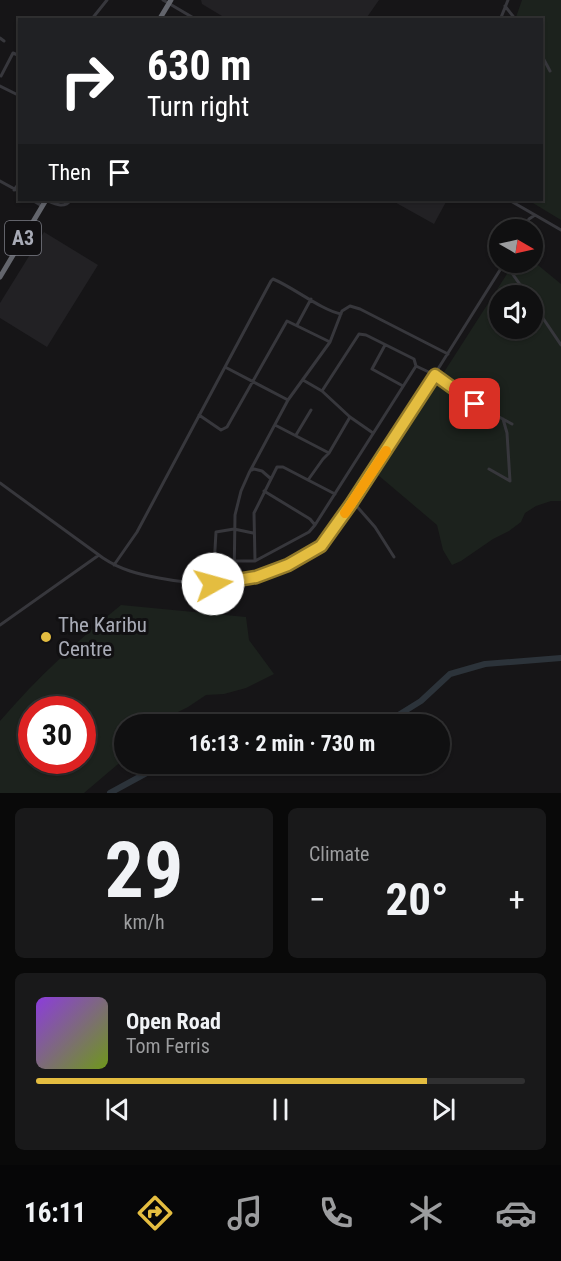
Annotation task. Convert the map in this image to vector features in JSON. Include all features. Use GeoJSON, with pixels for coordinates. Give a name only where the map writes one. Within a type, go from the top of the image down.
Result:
{"type":"FeatureCollection","features":[{"type":"Feature","properties":{"kind":"highway"},"geometry":{"type":"LineString","coordinates":[[160,18],[168,1]]}},
{"type":"Feature","properties":{"kind":"highway","name":"A3"},"geometry":{"type":"LineString","coordinates":[[0,277],[45,202]]}},
{"type":"Feature","properties":{"kind":"street"},"geometry":{"type":"LineString","coordinates":[[93,18],[108,0]]}},
{"type":"Feature","properties":{"kind":"street"},"geometry":{"type":"LineString","coordinates":[[501,18],[508,0]]}},
{"type":"Feature","properties":{"kind":"street"},"geometry":{"type":"LineString","coordinates":[[168,1],[194,18]]}},
{"type":"Feature","properties":{"kind":"street"},"geometry":{"type":"LineString","coordinates":[[505,6],[514,18]]}},
{"type":"Feature","properties":{"kind":"street"},"geometry":{"type":"LineString","coordinates":[[0,38],[4,41]]}},
{"type":"Feature","properties":{"kind":"street"},"geometry":{"type":"LineString","coordinates":[[1,76],[13,53],[18,55]]}},
{"type":"Feature","properties":{"kind":"street"},"geometry":{"type":"LineString","coordinates":[[543,58],[550,70]]}},
{"type":"Feature","properties":{"kind":"street"},"geometry":{"type":"LineString","coordinates":[[0,86],[18,95]]}},
{"type":"Feature","properties":{"kind":"street"},"geometry":{"type":"LineString","coordinates":[[0,181],[18,191]]}},
{"type":"Feature","properties":{"kind":"street"},"geometry":{"type":"LineString","coordinates":[[14,189],[18,184]]}},
{"type":"Feature","properties":{"kind":"street"},"geometry":{"type":"LineString","coordinates":[[45,202],[62,206],[70,201]]}},
{"type":"Feature","properties":{"kind":"street"},"geometry":{"type":"LineString","coordinates":[[511,201],[561,230]]}},
{"type":"Feature","properties":{"kind":"street"},"geometry":{"type":"LineString","coordinates":[[529,219],[536,215]]}},
{"type":"Feature","properties":{"kind":"street"},"geometry":{"type":"LineString","coordinates":[[0,483],[114,565],[143,575],[175,581],[213,584],[234,582],[275,570],[313,552],[327,539],[499,273]]}},
{"type":"Feature","properties":{"kind":"street"},"geometry":{"type":"LineString","coordinates":[[114,565],[137,532],[273,279],[341,314]]}},
{"type":"Feature","properties":{"kind":"street"},"geometry":{"type":"LineString","coordinates":[[297,325],[311,299]]}},
{"type":"Feature","properties":{"kind":"street"},"geometry":{"type":"LineString","coordinates":[[234,582],[234,529],[238,499],[249,473],[288,400],[330,342],[341,314],[347,307],[353,306],[448,354]]}},
{"type":"Feature","properties":{"kind":"street"},"geometry":{"type":"LineString","coordinates":[[543,318],[561,345]]}},
{"type":"Feature","properties":{"kind":"street"},"geometry":{"type":"LineString","coordinates":[[199,415],[224,430],[287,321],[330,342]]}},
{"type":"Feature","properties":{"kind":"street"},"geometry":{"type":"LineString","coordinates":[[322,391],[358,334],[414,359],[416,366],[435,375],[475,404],[512,424]]}},
{"type":"Feature","properties":{"kind":"street"},"geometry":{"type":"LineString","coordinates":[[385,345],[372,369],[403,386]]}},
{"type":"Feature","properties":{"kind":"street"},"geometry":{"type":"LineString","coordinates":[[235,561],[255,561],[309,532],[416,366]]}},
{"type":"Feature","properties":{"kind":"street"},"geometry":{"type":"LineString","coordinates":[[225,367],[288,400]]}},
{"type":"Feature","properties":{"kind":"street"},"geometry":{"type":"LineString","coordinates":[[303,380],[322,391],[350,417],[374,433]]}},
{"type":"Feature","properties":{"kind":"street"},"geometry":{"type":"LineString","coordinates":[[296,435],[311,410]]}},
{"type":"Feature","properties":{"kind":"street"},"geometry":{"type":"LineString","coordinates":[[308,480],[322,459],[329,453],[350,417]]}},
{"type":"Feature","properties":{"kind":"street"},"geometry":{"type":"LineString","coordinates":[[489,469],[510,481],[507,433],[503,419]]}},
{"type":"Feature","properties":{"kind":"street"},"geometry":{"type":"LineString","coordinates":[[276,425],[329,453]]}},
{"type":"Feature","properties":{"kind":"street"},"geometry":{"type":"LineString","coordinates":[[255,561],[254,513],[270,478],[279,466],[335,494]]}},
{"type":"Feature","properties":{"kind":"street"},"geometry":{"type":"LineString","coordinates":[[249,473],[257,469],[270,478]]}},
{"type":"Feature","properties":{"kind":"street"},"geometry":{"type":"LineString","coordinates":[[264,491],[310,519],[315,525]]}},
{"type":"Feature","properties":{"kind":"street"},"geometry":{"type":"LineString","coordinates":[[352,502],[375,527],[394,557]]}},
{"type":"Feature","properties":{"kind":"street"},"geometry":{"type":"LineString","coordinates":[[213,584],[216,532],[234,529],[254,533]]}},
{"type":"Feature","properties":{"kind":"street"},"geometry":{"type":"LineString","coordinates":[[0,626],[99,555]]}},
{"type":"Feature","properties":{"kind":"shaded area"},"geometry":{"type":"Polygon","coordinates":[[[201,0],[379,0],[366,18],[225,18],[202,4],[201,0]]]}},
{"type":"Feature","properties":{"kind":"shaded area"},"geometry":{"type":"Polygon","coordinates":[[[522,0],[561,0],[561,220],[530,201],[543,201],[543,18],[516,18],[522,0]]]}},
{"type":"Feature","properties":{"kind":"shaded area"},"geometry":{"type":"Polygon","coordinates":[[[393,201],[446,201],[434,224],[393,201]]]}},
{"type":"Feature","properties":{"kind":"shaded area"},"geometry":{"type":"Polygon","coordinates":[[[44,232],[98,265],[47,347],[0,318],[0,303],[44,232]]]}},
{"type":"Feature","properties":{"kind":"shaded area"},"geometry":{"type":"Polygon","coordinates":[[[543,269],[561,284],[561,501],[551,501],[536,506],[525,513],[521,522],[509,531],[452,565],[443,550],[437,525],[378,475],[489,302],[489,339],[543,339],[543,285],[500,285],[508,273],[543,273],[543,269]]]}},
{"type":"Feature","properties":{"kind":"shaded area"},"geometry":{"type":"Polygon","coordinates":[[[121,605],[246,617],[249,640],[274,674],[246,688],[224,694],[206,695],[174,714],[114,714],[114,768],[84,793],[0,793],[0,721],[18,701],[18,774],[96,774],[96,696],[23,696],[73,646],[121,605]]]}},
{"type":"Feature","properties":{"kind":"waterway"},"geometry":{"type":"LineString","coordinates":[[400,714],[421,701],[450,674],[485,664],[561,658]]}},
{"type":"Feature","properties":{"kind":"waterway"},"geometry":{"type":"LineString","coordinates":[[110,793],[145,774]]}},
{"type":"Feature","properties":{"kind":"slow traffic"},"geometry":{"type":"LineString","coordinates":[[345,513],[386,451]]}},
{"type":"Feature","properties":{"kind":"place","name":"The Karibu Centre"},"geometry":{"type":"Point","coordinates":[46,637]}},
{"type":"Feature","properties":{"kind":"route"},"geometry":{"type":"LineString","coordinates":[[213,584],[256,577],[288,565],[321,546],[435,375],[475,404]]}}]}
